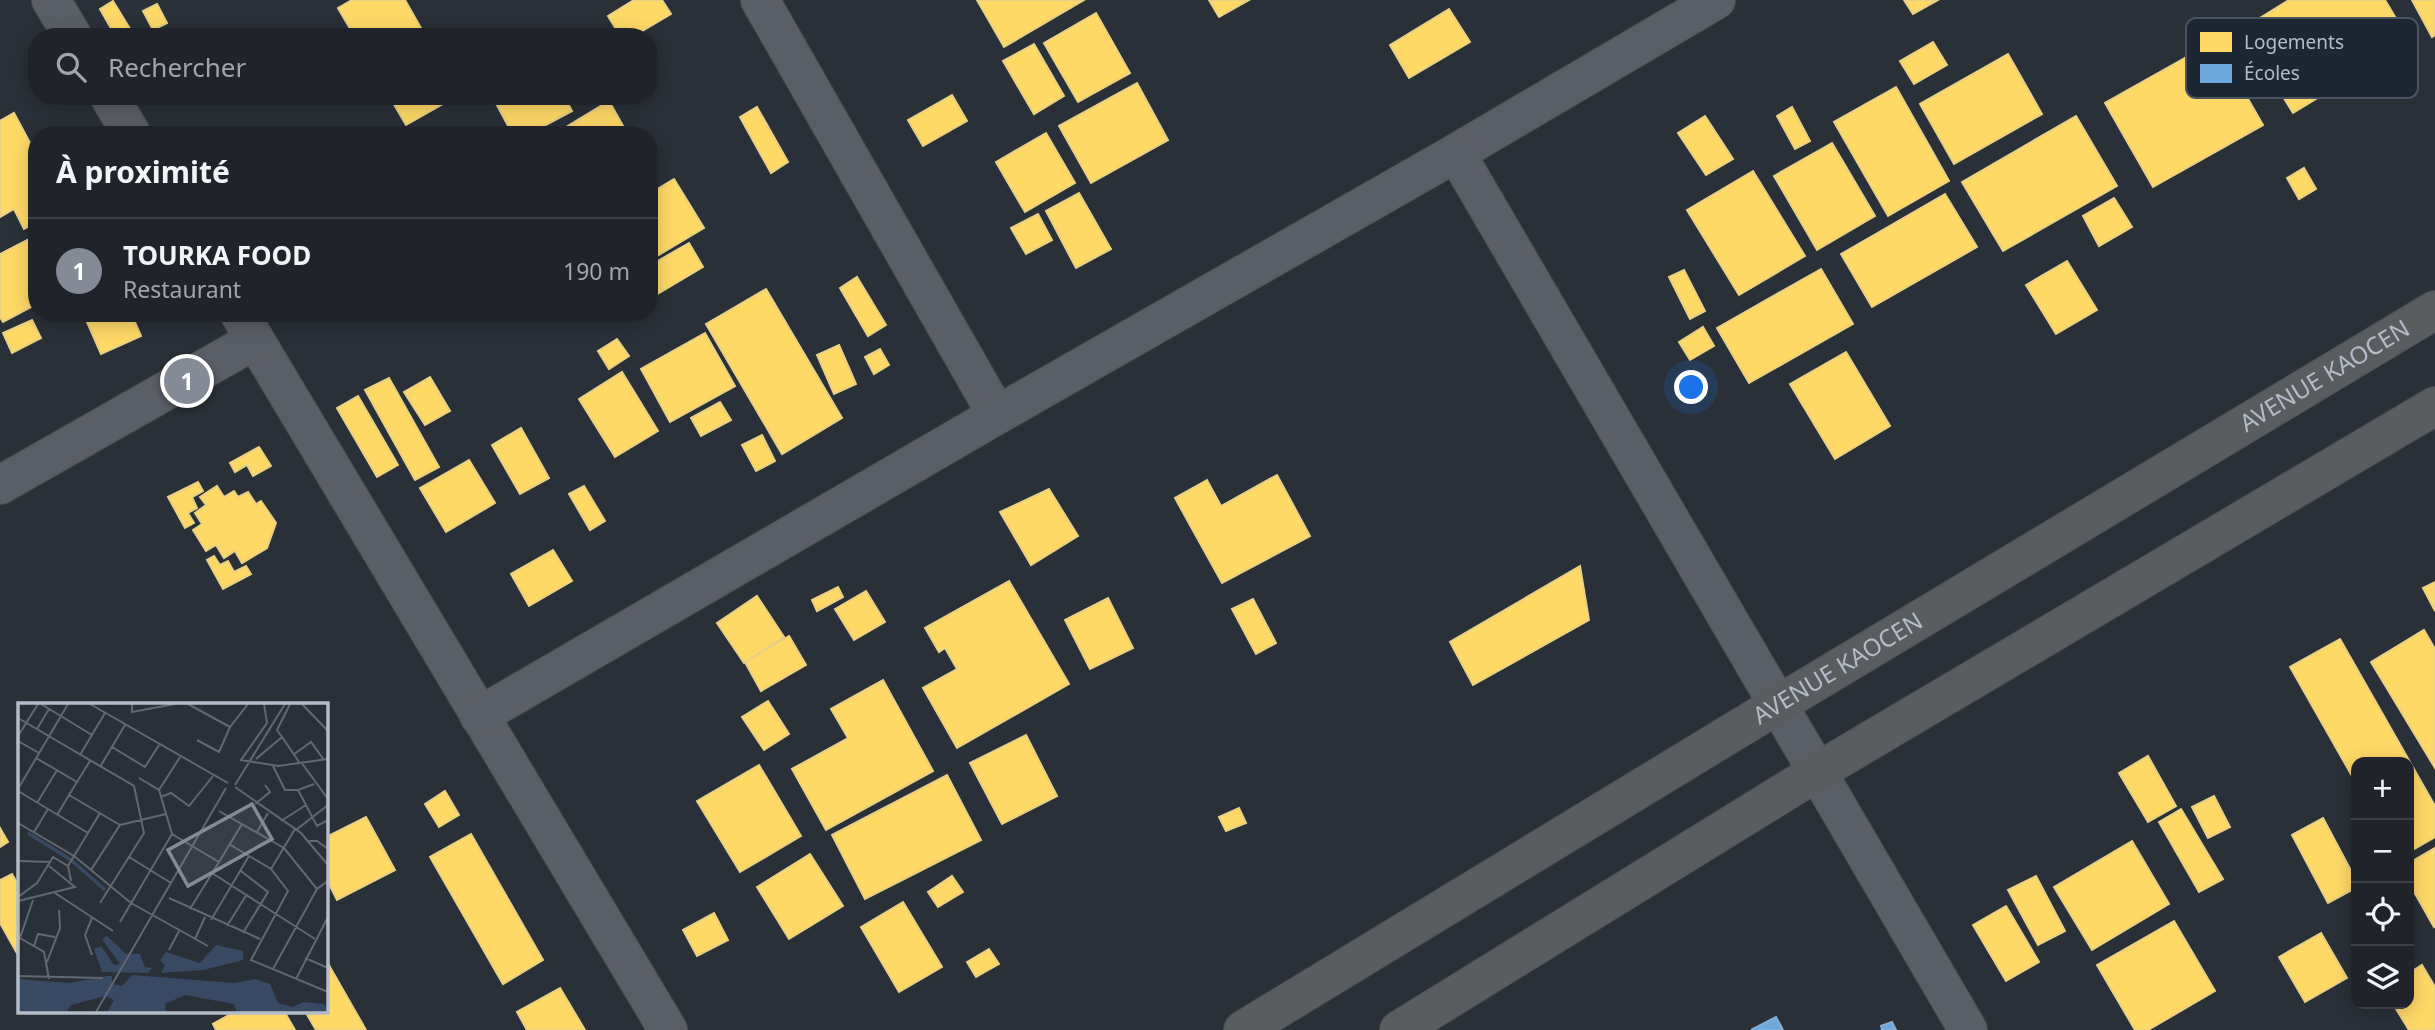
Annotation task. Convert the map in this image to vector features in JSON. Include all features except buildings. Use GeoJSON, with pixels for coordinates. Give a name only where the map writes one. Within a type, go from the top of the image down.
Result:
{"type":"FeatureCollection","features":[{"type":"Feature","properties":{"kind":"highway","name":"AVENUE KAOCEN"},"geometry":{"type":"LineString","coordinates":[[1243,1030],[2435,310]]}},
{"type":"Feature","properties":{"kind":"highway"},"geometry":{"type":"LineString","coordinates":[[1399,1030],[1818,772],[2435,407]]}},
{"type":"Feature","properties":{"kind":"street"},"geometry":{"type":"LineString","coordinates":[[51,0],[68,28]]}},
{"type":"Feature","properties":{"kind":"street"},"geometry":{"type":"LineString","coordinates":[[760,0],[996,415]]}},
{"type":"Feature","properties":{"kind":"street"},"geometry":{"type":"LineString","coordinates":[[479,716],[996,415],[1456,153],[1716,0]]}},
{"type":"Feature","properties":{"kind":"street"},"geometry":{"type":"LineString","coordinates":[[114,105],[127,126]]}},
{"type":"Feature","properties":{"kind":"street"},"geometry":{"type":"LineString","coordinates":[[1456,153],[1968,1030]]}},
{"type":"Feature","properties":{"kind":"street"},"geometry":{"type":"LineString","coordinates":[[0,485],[247,327],[668,1030]]}},
{"type":"Feature","properties":{"kind":"place","name":"TOURKA FOOD"},"geometry":{"type":"Point","coordinates":[187,381]}}]}
